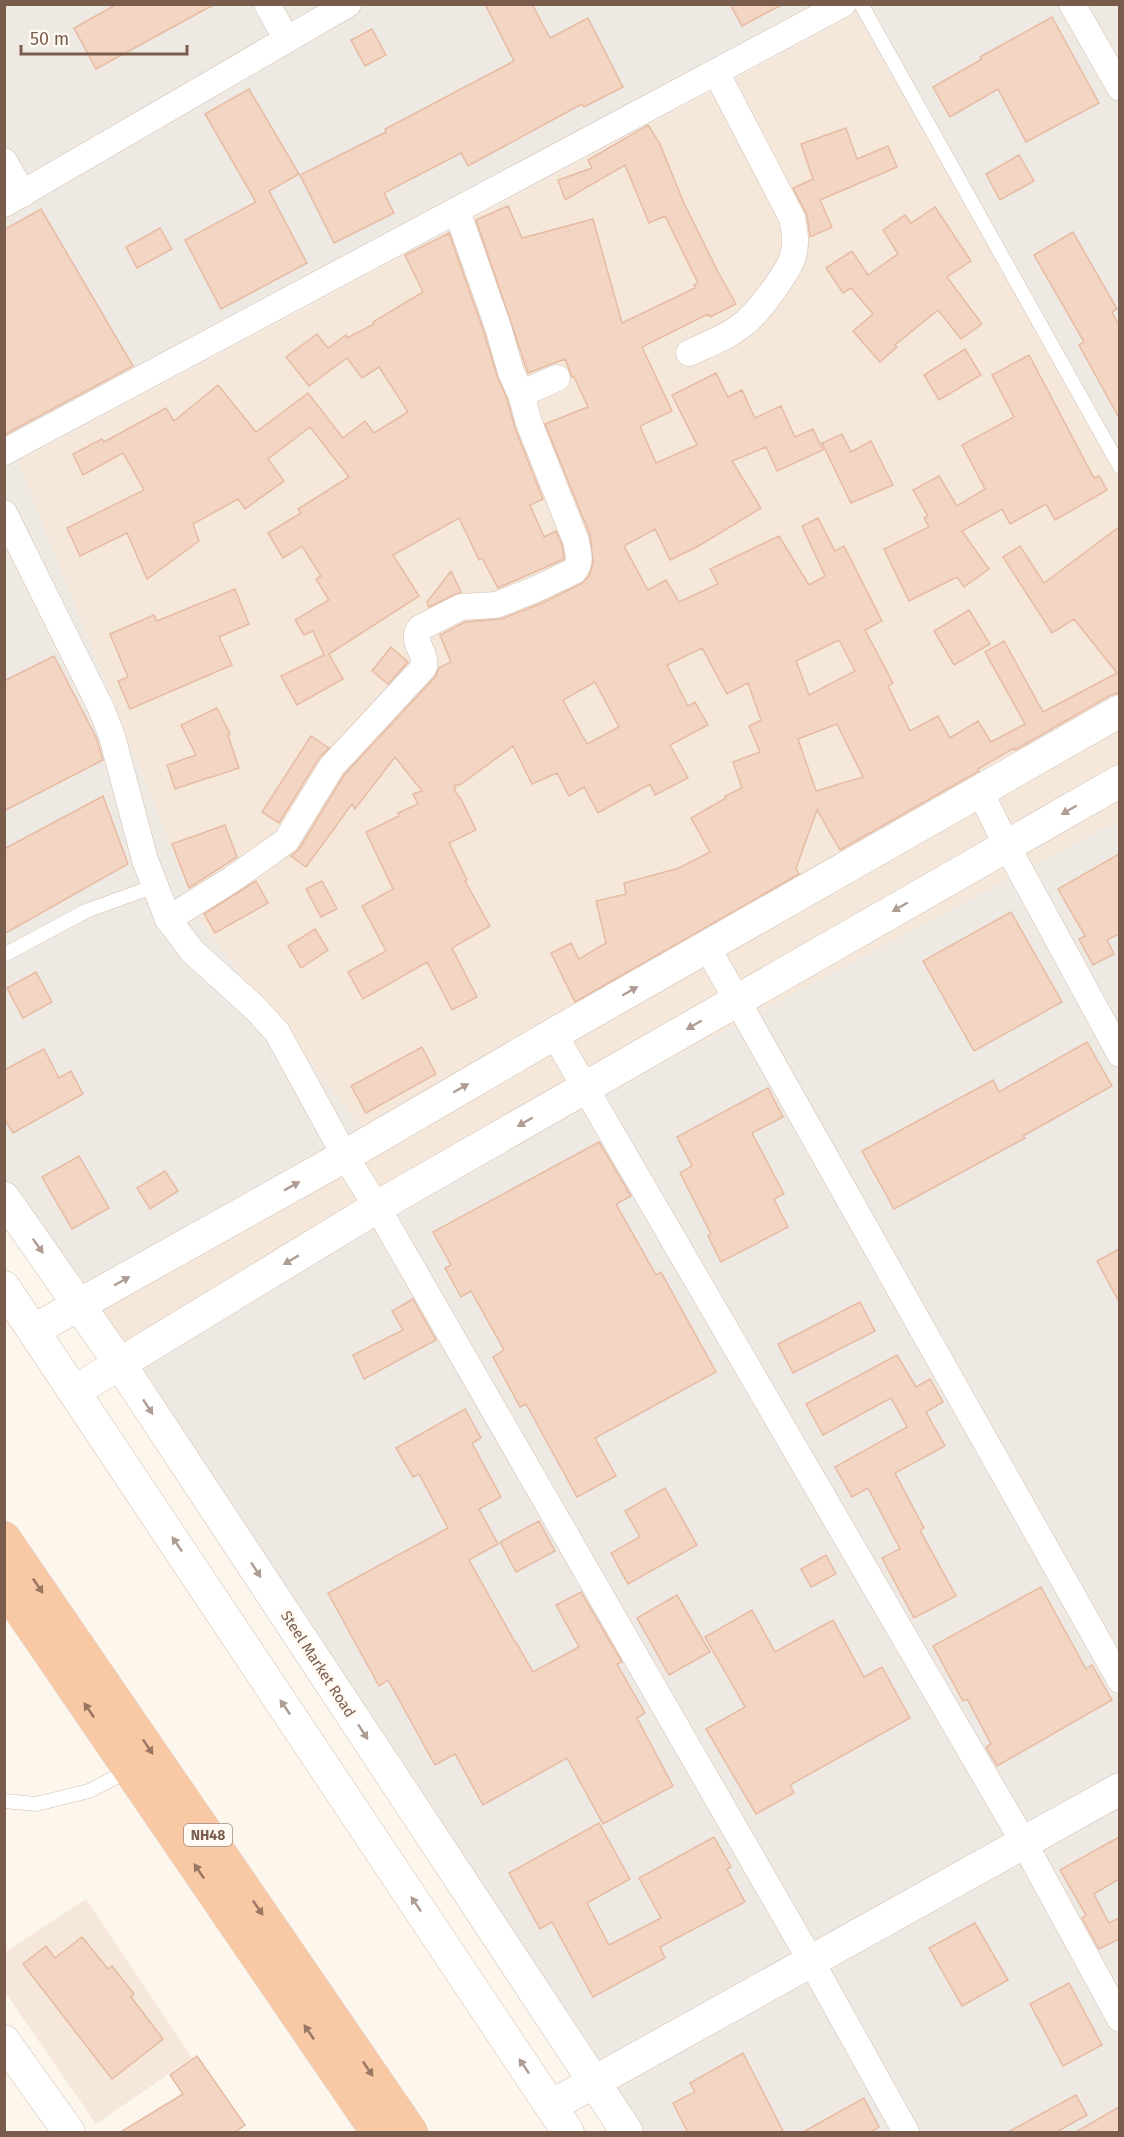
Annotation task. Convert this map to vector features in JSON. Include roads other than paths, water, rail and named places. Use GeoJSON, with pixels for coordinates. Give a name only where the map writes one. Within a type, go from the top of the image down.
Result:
{"type":"FeatureCollection","features":[{"type":"Feature","properties":{"kind":"highway","name":"NH48"},"geometry":{"type":"LineString","coordinates":[[4,1538],[411,2133]]}},
{"type":"Feature","properties":{"kind":"highway","name":"NH48"},"geometry":{"type":"LineString","coordinates":[[4,1586],[378,2133]]}},
{"type":"Feature","properties":{"kind":"street"},"geometry":{"type":"LineString","coordinates":[[267,4],[287,40]]}},
{"type":"Feature","properties":{"kind":"street"},"geometry":{"type":"LineString","coordinates":[[4,161],[14,199],[348,4]]}},
{"type":"Feature","properties":{"kind":"street"},"geometry":{"type":"LineString","coordinates":[[4,452],[843,4]]}},
{"type":"Feature","properties":{"kind":"street"},"geometry":{"type":"LineString","coordinates":[[1072,5],[1119,88]]}},
{"type":"Feature","properties":{"kind":"street"},"geometry":{"type":"LineString","coordinates":[[689,353],[745,323],[761,306],[792,261],[796,242],[792,218],[716,72]]}},
{"type":"Feature","properties":{"kind":"street"},"geometry":{"type":"LineString","coordinates":[[168,919],[231,880],[286,841],[332,766],[424,667],[425,660],[416,640],[416,634],[420,628],[461,608],[496,604],[536,589],[574,571],[578,566],[576,541],[529,423],[457,211]]}},
{"type":"Feature","properties":{"kind":"street"},"geometry":{"type":"LineString","coordinates":[[521,394],[557,378]]}},
{"type":"Feature","properties":{"kind":"street"},"geometry":{"type":"LineString","coordinates":[[4,513],[101,708],[112,736],[145,860],[168,919],[192,951],[255,1008],[277,1032],[345,1156],[377,1207],[811,1961],[906,2133]]}},
{"type":"Feature","properties":{"kind":"street"},"geometry":{"type":"LineString","coordinates":[[34,1330],[345,1156],[1119,711]]}},
{"type":"Feature","properties":{"kind":"street"},"geometry":{"type":"LineString","coordinates":[[75,1391],[377,1207],[1119,781]]}},
{"type":"Feature","properties":{"kind":"street"},"geometry":{"type":"LineString","coordinates":[[980,791],[1007,846],[1119,1054]]}},
{"type":"Feature","properties":{"kind":"street"},"geometry":{"type":"LineString","coordinates":[[707,947],[1119,1680]]}},
{"type":"Feature","properties":{"kind":"street"},"geometry":{"type":"LineString","coordinates":[[554,1034],[1024,1843],[1119,2019]]}},
{"type":"Feature","properties":{"kind":"street","name":"Steel Market Road"},"geometry":{"type":"LineString","coordinates":[[4,1198],[120,1364],[627,2133]]}},
{"type":"Feature","properties":{"kind":"street"},"geometry":{"type":"LineString","coordinates":[[4,1287],[568,2133]]}},
{"type":"Feature","properties":{"kind":"street"},"geometry":{"type":"LineString","coordinates":[[551,2106],[1119,1790]]}},
{"type":"Feature","properties":{"kind":"street"},"geometry":{"type":"LineString","coordinates":[[4,2041],[69,2133]]}},
{"type":"Feature","properties":{"kind":"lane"},"geometry":{"type":"LineString","coordinates":[[861,4],[1119,467]]}},
{"type":"Feature","properties":{"kind":"lane"},"geometry":{"type":"LineString","coordinates":[[4,955],[87,911],[155,886]]}},
{"type":"Feature","properties":{"kind":"lane"},"geometry":{"type":"LineString","coordinates":[[4,1802],[36,1804],[89,1791],[130,1770]]}}]}
